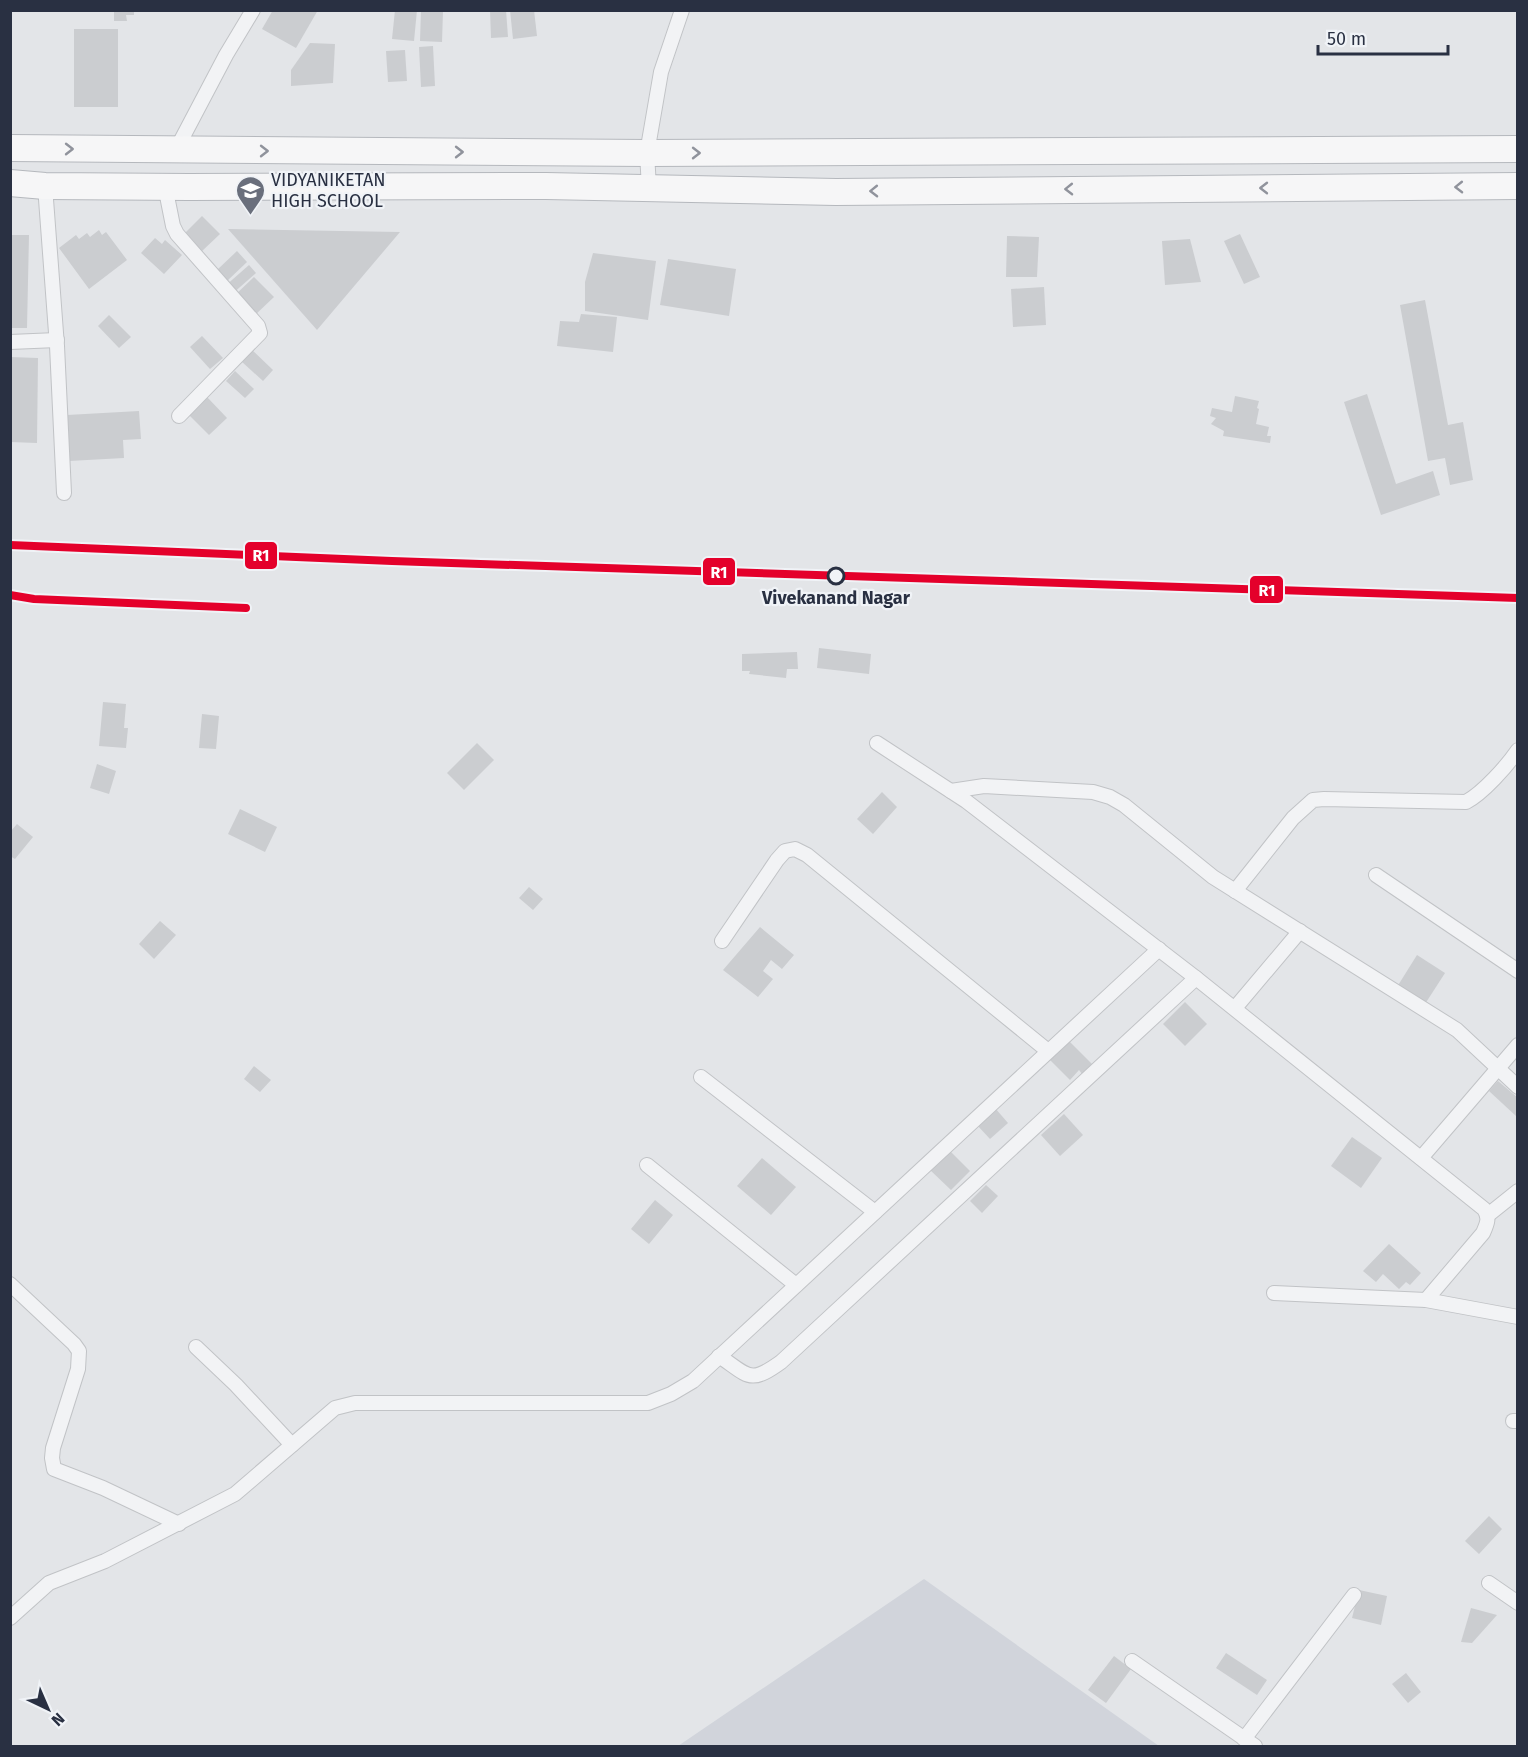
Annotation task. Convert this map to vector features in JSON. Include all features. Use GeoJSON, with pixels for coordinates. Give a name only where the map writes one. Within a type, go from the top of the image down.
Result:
{"type":"FeatureCollection","features":[{"type":"Feature","properties":{"kind":"highway"},"geometry":{"type":"LineString","coordinates":[[10,148],[647,153],[1518,148]]}},
{"type":"Feature","properties":{"kind":"highway"},"geometry":{"type":"LineString","coordinates":[[1365,149],[1367,188]]}},
{"type":"Feature","properties":{"kind":"highway"},"geometry":{"type":"LineString","coordinates":[[10,183],[45,186],[546,186],[848,192],[1518,186]]}},
{"type":"Feature","properties":{"kind":"street"},"geometry":{"type":"LineString","coordinates":[[176,150],[226,55],[253,10]]}},
{"type":"Feature","properties":{"kind":"street"},"geometry":{"type":"LineString","coordinates":[[649,188],[647,153],[661,72],[682,10]]}},
{"type":"Feature","properties":{"kind":"street"},"geometry":{"type":"LineString","coordinates":[[45,186],[57,340],[64,494]]}},
{"type":"Feature","properties":{"kind":"street"},"geometry":{"type":"LineString","coordinates":[[165,186],[173,226],[177,234],[258,326],[260,333],[179,416]]}},
{"type":"Feature","properties":{"kind":"street"},"geometry":{"type":"LineString","coordinates":[[10,342],[57,340]]}},
{"type":"Feature","properties":{"kind":"street"},"geometry":{"type":"LineString","coordinates":[[877,743],[951,791],[1159,949],[1472,1199],[1488,1215]]}},
{"type":"Feature","properties":{"kind":"street"},"geometry":{"type":"LineString","coordinates":[[1234,891],[1293,818],[1312,800],[1466,802],[1510,762],[1518,750]]}},
{"type":"Feature","properties":{"kind":"street"},"geometry":{"type":"LineString","coordinates":[[951,791],[984,786],[1093,792],[1110,796],[1213,877],[1457,1030],[1518,1087]]}},
{"type":"Feature","properties":{"kind":"street"},"geometry":{"type":"LineString","coordinates":[[722,941],[777,860],[785,851],[795,849],[807,855],[1048,1051]]}},
{"type":"Feature","properties":{"kind":"street"},"geometry":{"type":"LineString","coordinates":[[1376,874],[1518,971]]}},
{"type":"Feature","properties":{"kind":"street"},"geometry":{"type":"LineString","coordinates":[[1235,1008],[1300,931]]}},
{"type":"Feature","properties":{"kind":"street"},"geometry":{"type":"LineString","coordinates":[[10,1618],[50,1583],[105,1561],[235,1494],[334,1408],[355,1403],[648,1403],[687,1385],[1159,949]]}},
{"type":"Feature","properties":{"kind":"street"},"geometry":{"type":"LineString","coordinates":[[719,1356],[750,1377],[760,1376],[781,1362],[1196,978]]}},
{"type":"Feature","properties":{"kind":"street"},"geometry":{"type":"LineString","coordinates":[[1421,1158],[1518,1045]]}},
{"type":"Feature","properties":{"kind":"street"},"geometry":{"type":"LineString","coordinates":[[701,1077],[875,1212]]}},
{"type":"Feature","properties":{"kind":"street"},"geometry":{"type":"LineString","coordinates":[[647,1165],[796,1285]]}},
{"type":"Feature","properties":{"kind":"street"},"geometry":{"type":"LineString","coordinates":[[1426,1300],[1483,1233],[1488,1215],[1518,1191]]}},
{"type":"Feature","properties":{"kind":"street"},"geometry":{"type":"LineString","coordinates":[[10,1284],[79,1351],[78,1369],[53,1448],[51,1458],[54,1469],[103,1488],[179,1524]]}},
{"type":"Feature","properties":{"kind":"street"},"geometry":{"type":"LineString","coordinates":[[1274,1293],[1426,1300],[1518,1317]]}},
{"type":"Feature","properties":{"kind":"street"},"geometry":{"type":"LineString","coordinates":[[196,1347],[237,1385],[292,1445]]}},
{"type":"Feature","properties":{"kind":"street"},"geometry":{"type":"LineString","coordinates":[[1489,1583],[1518,1604]]}},
{"type":"Feature","properties":{"kind":"street"},"geometry":{"type":"LineString","coordinates":[[1132,1662],[1250,1743],[1354,1595]]}},
{"type":"Feature","properties":{"kind":"shaded area"},"geometry":{"type":"Polygon","coordinates":[[[924,1579],[1159,1746],[678,1746],[924,1579]]]}},
{"type":"Feature","properties":{"kind":"building"},"geometry":{"type":"Polygon","coordinates":[[[114,10],[134,10],[134,15],[126,15],[127,21],[114,21],[114,10]]]}},
{"type":"Feature","properties":{"kind":"building"},"geometry":{"type":"Polygon","coordinates":[[[273,10],[318,10],[296,48],[262,29],[273,10]]]}},
{"type":"Feature","properties":{"kind":"building"},"geometry":{"type":"Polygon","coordinates":[[[395,10],[417,10],[414,41],[392,39],[395,10]]]}},
{"type":"Feature","properties":{"kind":"building"},"geometry":{"type":"Polygon","coordinates":[[[421,10],[443,11],[442,42],[420,41],[421,10]]]}},
{"type":"Feature","properties":{"kind":"building"},"geometry":{"type":"Polygon","coordinates":[[[490,10],[506,10],[508,37],[491,38],[490,10]]]}},
{"type":"Feature","properties":{"kind":"building"},"geometry":{"type":"Polygon","coordinates":[[[510,10],[534,10],[537,36],[513,39],[510,10]]]}},
{"type":"Feature","properties":{"kind":"building"},"geometry":{"type":"Polygon","coordinates":[[[74,29],[118,29],[118,107],[74,107],[74,29]]]}},
{"type":"Feature","properties":{"kind":"building"},"geometry":{"type":"Polygon","coordinates":[[[310,43],[335,44],[333,83],[291,86],[291,70],[310,43]]]}},
{"type":"Feature","properties":{"kind":"building"},"geometry":{"type":"Polygon","coordinates":[[[433,46],[435,86],[421,87],[419,47],[433,46]]]}},
{"type":"Feature","properties":{"kind":"building"},"geometry":{"type":"Polygon","coordinates":[[[405,50],[407,81],[388,82],[386,51],[405,50]]]}},
{"type":"Feature","properties":{"kind":"building"},"geometry":{"type":"Polygon","coordinates":[[[202,216],[220,234],[201,252],[184,234],[202,216]]]}},
{"type":"Feature","properties":{"kind":"building"},"geometry":{"type":"Polygon","coordinates":[[[228,229],[400,232],[317,330],[228,229]]]}},
{"type":"Feature","properties":{"kind":"building"},"geometry":{"type":"Polygon","coordinates":[[[99,230],[102,235],[106,232],[127,260],[89,289],[59,248],[76,235],[79,239],[87,233],[90,237],[99,230]]]}},
{"type":"Feature","properties":{"kind":"building"},"geometry":{"type":"Polygon","coordinates":[[[1240,234],[1260,277],[1244,284],[1224,241],[1240,234]]]}},
{"type":"Feature","properties":{"kind":"building"},"geometry":{"type":"Polygon","coordinates":[[[10,235],[29,235],[27,328],[10,328],[10,235]]]}},
{"type":"Feature","properties":{"kind":"building"},"geometry":{"type":"Polygon","coordinates":[[[1007,236],[1039,237],[1037,277],[1006,277],[1007,236]]]}},
{"type":"Feature","properties":{"kind":"building"},"geometry":{"type":"Polygon","coordinates":[[[155,238],[162,244],[165,240],[182,255],[164,274],[141,253],[155,238]]]}},
{"type":"Feature","properties":{"kind":"building"},"geometry":{"type":"Polygon","coordinates":[[[1190,239],[1201,282],[1165,285],[1162,241],[1190,239]]]}},
{"type":"Feature","properties":{"kind":"building"},"geometry":{"type":"Polygon","coordinates":[[[237,251],[247,262],[226,282],[216,271],[237,251]]]}},
{"type":"Feature","properties":{"kind":"building"},"geometry":{"type":"Polygon","coordinates":[[[593,253],[656,261],[648,320],[585,311],[585,282],[593,253]]]}},
{"type":"Feature","properties":{"kind":"building"},"geometry":{"type":"Polygon","coordinates":[[[668,259],[736,269],[729,316],[660,305],[668,259]]]}},
{"type":"Feature","properties":{"kind":"building"},"geometry":{"type":"Polygon","coordinates":[[[249,265],[256,273],[231,295],[224,287],[249,265]]]}},
{"type":"Feature","properties":{"kind":"building"},"geometry":{"type":"Polygon","coordinates":[[[254,277],[274,297],[254,316],[234,296],[254,277]]]}},
{"type":"Feature","properties":{"kind":"building"},"geometry":{"type":"Polygon","coordinates":[[[1044,287],[1046,325],[1013,327],[1011,289],[1044,287]]]}},
{"type":"Feature","properties":{"kind":"building"},"geometry":{"type":"Polygon","coordinates":[[[1425,300],[1448,425],[1463,422],[1473,480],[1450,485],[1445,458],[1428,461],[1400,305],[1425,300]]]}},
{"type":"Feature","properties":{"kind":"building"},"geometry":{"type":"Polygon","coordinates":[[[581,314],[617,317],[613,352],[557,346],[560,321],[579,322],[581,314]]]}},
{"type":"Feature","properties":{"kind":"building"},"geometry":{"type":"Polygon","coordinates":[[[109,315],[131,337],[119,348],[98,326],[109,315]]]}},
{"type":"Feature","properties":{"kind":"building"},"geometry":{"type":"Polygon","coordinates":[[[202,336],[223,358],[210,369],[190,347],[202,336]]]}},
{"type":"Feature","properties":{"kind":"building"},"geometry":{"type":"Polygon","coordinates":[[[251,349],[273,370],[263,381],[241,361],[251,349]]]}},
{"type":"Feature","properties":{"kind":"building"},"geometry":{"type":"Polygon","coordinates":[[[10,357],[38,358],[37,443],[10,442],[10,357]]]}},
{"type":"Feature","properties":{"kind":"building"},"geometry":{"type":"Polygon","coordinates":[[[235,371],[254,389],[245,398],[226,381],[235,371]]]}},
{"type":"Feature","properties":{"kind":"building"},"geometry":{"type":"Polygon","coordinates":[[[1367,394],[1396,484],[1433,471],[1440,495],[1381,515],[1344,402],[1367,394]]]}},
{"type":"Feature","properties":{"kind":"building"},"geometry":{"type":"Polygon","coordinates":[[[1235,396],[1259,401],[1256,424],[1269,427],[1267,436],[1271,436],[1270,443],[1223,436],[1224,431],[1211,424],[1216,418],[1210,416],[1212,408],[1232,412],[1235,396]]]}},
{"type":"Feature","properties":{"kind":"building"},"geometry":{"type":"Polygon","coordinates":[[[207,397],[227,418],[209,435],[189,415],[207,397]]]}},
{"type":"Feature","properties":{"kind":"building"},"geometry":{"type":"Polygon","coordinates":[[[139,411],[141,439],[123,440],[124,458],[69,461],[67,415],[139,411]]]}},
{"type":"Feature","properties":{"kind":"building"},"geometry":{"type":"Polygon","coordinates":[[[819,648],[871,654],[869,674],[817,668],[819,648]]]}},
{"type":"Feature","properties":{"kind":"building"},"geometry":{"type":"Polygon","coordinates":[[[797,652],[798,669],[787,669],[786,678],[749,674],[750,671],[742,671],[742,654],[797,652]]]}},
{"type":"Feature","properties":{"kind":"building"},"geometry":{"type":"Polygon","coordinates":[[[103,702],[126,704],[124,728],[128,728],[126,748],[99,746],[103,702]]]}},
{"type":"Feature","properties":{"kind":"building"},"geometry":{"type":"Polygon","coordinates":[[[202,714],[219,716],[216,749],[199,748],[202,714]]]}},
{"type":"Feature","properties":{"kind":"building"},"geometry":{"type":"Polygon","coordinates":[[[477,743],[494,760],[464,790],[447,773],[477,743]]]}},
{"type":"Feature","properties":{"kind":"building"},"geometry":{"type":"Polygon","coordinates":[[[97,764],[116,771],[109,794],[90,788],[97,764]]]}},
{"type":"Feature","properties":{"kind":"building"},"geometry":{"type":"Polygon","coordinates":[[[882,792],[897,807],[873,834],[857,819],[882,792]]]}},
{"type":"Feature","properties":{"kind":"building"},"geometry":{"type":"Polygon","coordinates":[[[240,809],[277,827],[265,852],[228,834],[240,809]]]}},
{"type":"Feature","properties":{"kind":"building"},"geometry":{"type":"Polygon","coordinates":[[[17,824],[33,837],[15,859],[10,856],[10,832],[17,824]]]}},
{"type":"Feature","properties":{"kind":"building"},"geometry":{"type":"Polygon","coordinates":[[[529,887],[543,899],[533,910],[519,898],[529,887]]]}},
{"type":"Feature","properties":{"kind":"building"},"geometry":{"type":"Polygon","coordinates":[[[160,921],[176,935],[154,959],[139,944],[160,921]]]}},
{"type":"Feature","properties":{"kind":"building"},"geometry":{"type":"Polygon","coordinates":[[[760,927],[794,955],[782,969],[771,960],[763,971],[773,979],[758,997],[723,970],[760,927]]]}},
{"type":"Feature","properties":{"kind":"building"},"geometry":{"type":"Polygon","coordinates":[[[1417,955],[1445,973],[1425,1004],[1397,987],[1417,955]]]}},
{"type":"Feature","properties":{"kind":"building"},"geometry":{"type":"Polygon","coordinates":[[[1185,1002],[1207,1024],[1185,1046],[1163,1024],[1185,1002]]]}},
{"type":"Feature","properties":{"kind":"building"},"geometry":{"type":"Polygon","coordinates":[[[1067,1039],[1093,1065],[1083,1075],[1079,1070],[1070,1080],[1048,1058],[1067,1039]]]}},
{"type":"Feature","properties":{"kind":"building"},"geometry":{"type":"Polygon","coordinates":[[[254,1066],[271,1080],[260,1092],[244,1079],[254,1066]]]}},
{"type":"Feature","properties":{"kind":"building"},"geometry":{"type":"Polygon","coordinates":[[[1498,1081],[1518,1098],[1516,1116],[1489,1091],[1498,1081]]]}},
{"type":"Feature","properties":{"kind":"building"},"geometry":{"type":"Polygon","coordinates":[[[995,1108],[1008,1123],[990,1139],[977,1125],[995,1108]]]}},
{"type":"Feature","properties":{"kind":"building"},"geometry":{"type":"Polygon","coordinates":[[[1064,1114],[1083,1135],[1060,1156],[1041,1135],[1064,1114]]]}},
{"type":"Feature","properties":{"kind":"building"},"geometry":{"type":"Polygon","coordinates":[[[1352,1137],[1382,1158],[1361,1188],[1331,1166],[1352,1137]]]}},
{"type":"Feature","properties":{"kind":"building"},"geometry":{"type":"Polygon","coordinates":[[[948,1149],[970,1171],[951,1190],[928,1168],[948,1149]]]}},
{"type":"Feature","properties":{"kind":"building"},"geometry":{"type":"Polygon","coordinates":[[[762,1158],[796,1187],[771,1215],[737,1186],[762,1158]]]}},
{"type":"Feature","properties":{"kind":"building"},"geometry":{"type":"Polygon","coordinates":[[[986,1185],[998,1196],[982,1213],[970,1201],[986,1185]]]}},
{"type":"Feature","properties":{"kind":"building"},"geometry":{"type":"Polygon","coordinates":[[[655,1200],[673,1215],[649,1244],[631,1229],[655,1200]]]}},
{"type":"Feature","properties":{"kind":"building"},"geometry":{"type":"Polygon","coordinates":[[[1389,1244],[1421,1273],[1410,1285],[1406,1282],[1399,1289],[1383,1274],[1376,1282],[1363,1271],[1389,1244]]]}},
{"type":"Feature","properties":{"kind":"building"},"geometry":{"type":"Polygon","coordinates":[[[1489,1516],[1502,1529],[1479,1554],[1465,1541],[1489,1516]]]}},
{"type":"Feature","properties":{"kind":"building"},"geometry":{"type":"Polygon","coordinates":[[[1359,1590],[1387,1596],[1381,1625],[1352,1618],[1359,1590]]]}},
{"type":"Feature","properties":{"kind":"building"},"geometry":{"type":"Polygon","coordinates":[[[1471,1608],[1497,1615],[1472,1643],[1461,1642],[1471,1608]]]}},
{"type":"Feature","properties":{"kind":"building"},"geometry":{"type":"Polygon","coordinates":[[[1226,1653],[1267,1680],[1257,1695],[1216,1668],[1226,1653]]]}},
{"type":"Feature","properties":{"kind":"building"},"geometry":{"type":"Polygon","coordinates":[[[1114,1656],[1131,1669],[1106,1703],[1088,1690],[1114,1656]]]}},
{"type":"Feature","properties":{"kind":"building"},"geometry":{"type":"Polygon","coordinates":[[[1406,1673],[1421,1692],[1408,1703],[1392,1684],[1406,1673]]]}},
{"type":"Feature","properties":{"kind":"railway"},"geometry":{"type":"LineString","coordinates":[[10,595],[34,599],[246,608]]}},
{"type":"Feature","properties":{"kind":"transit line","name":"R1"},"geometry":{"type":"LineString","coordinates":[[10,545],[392,561],[1518,598]]}},
{"type":"Feature","properties":{"kind":"transit line","name":"R1"},"geometry":{"type":"LineString","coordinates":[[10,595],[34,599],[246,608]]}},
{"type":"Feature","properties":{"kind":"place","name":"VIDYANIKETAN HIGH SCHOOL"},"geometry":{"type":"Point","coordinates":[250,216]}},
{"type":"Feature","properties":{"kind":"place","name":"Vivekanand Nagar"},"geometry":{"type":"Point","coordinates":[836,576]}}]}
